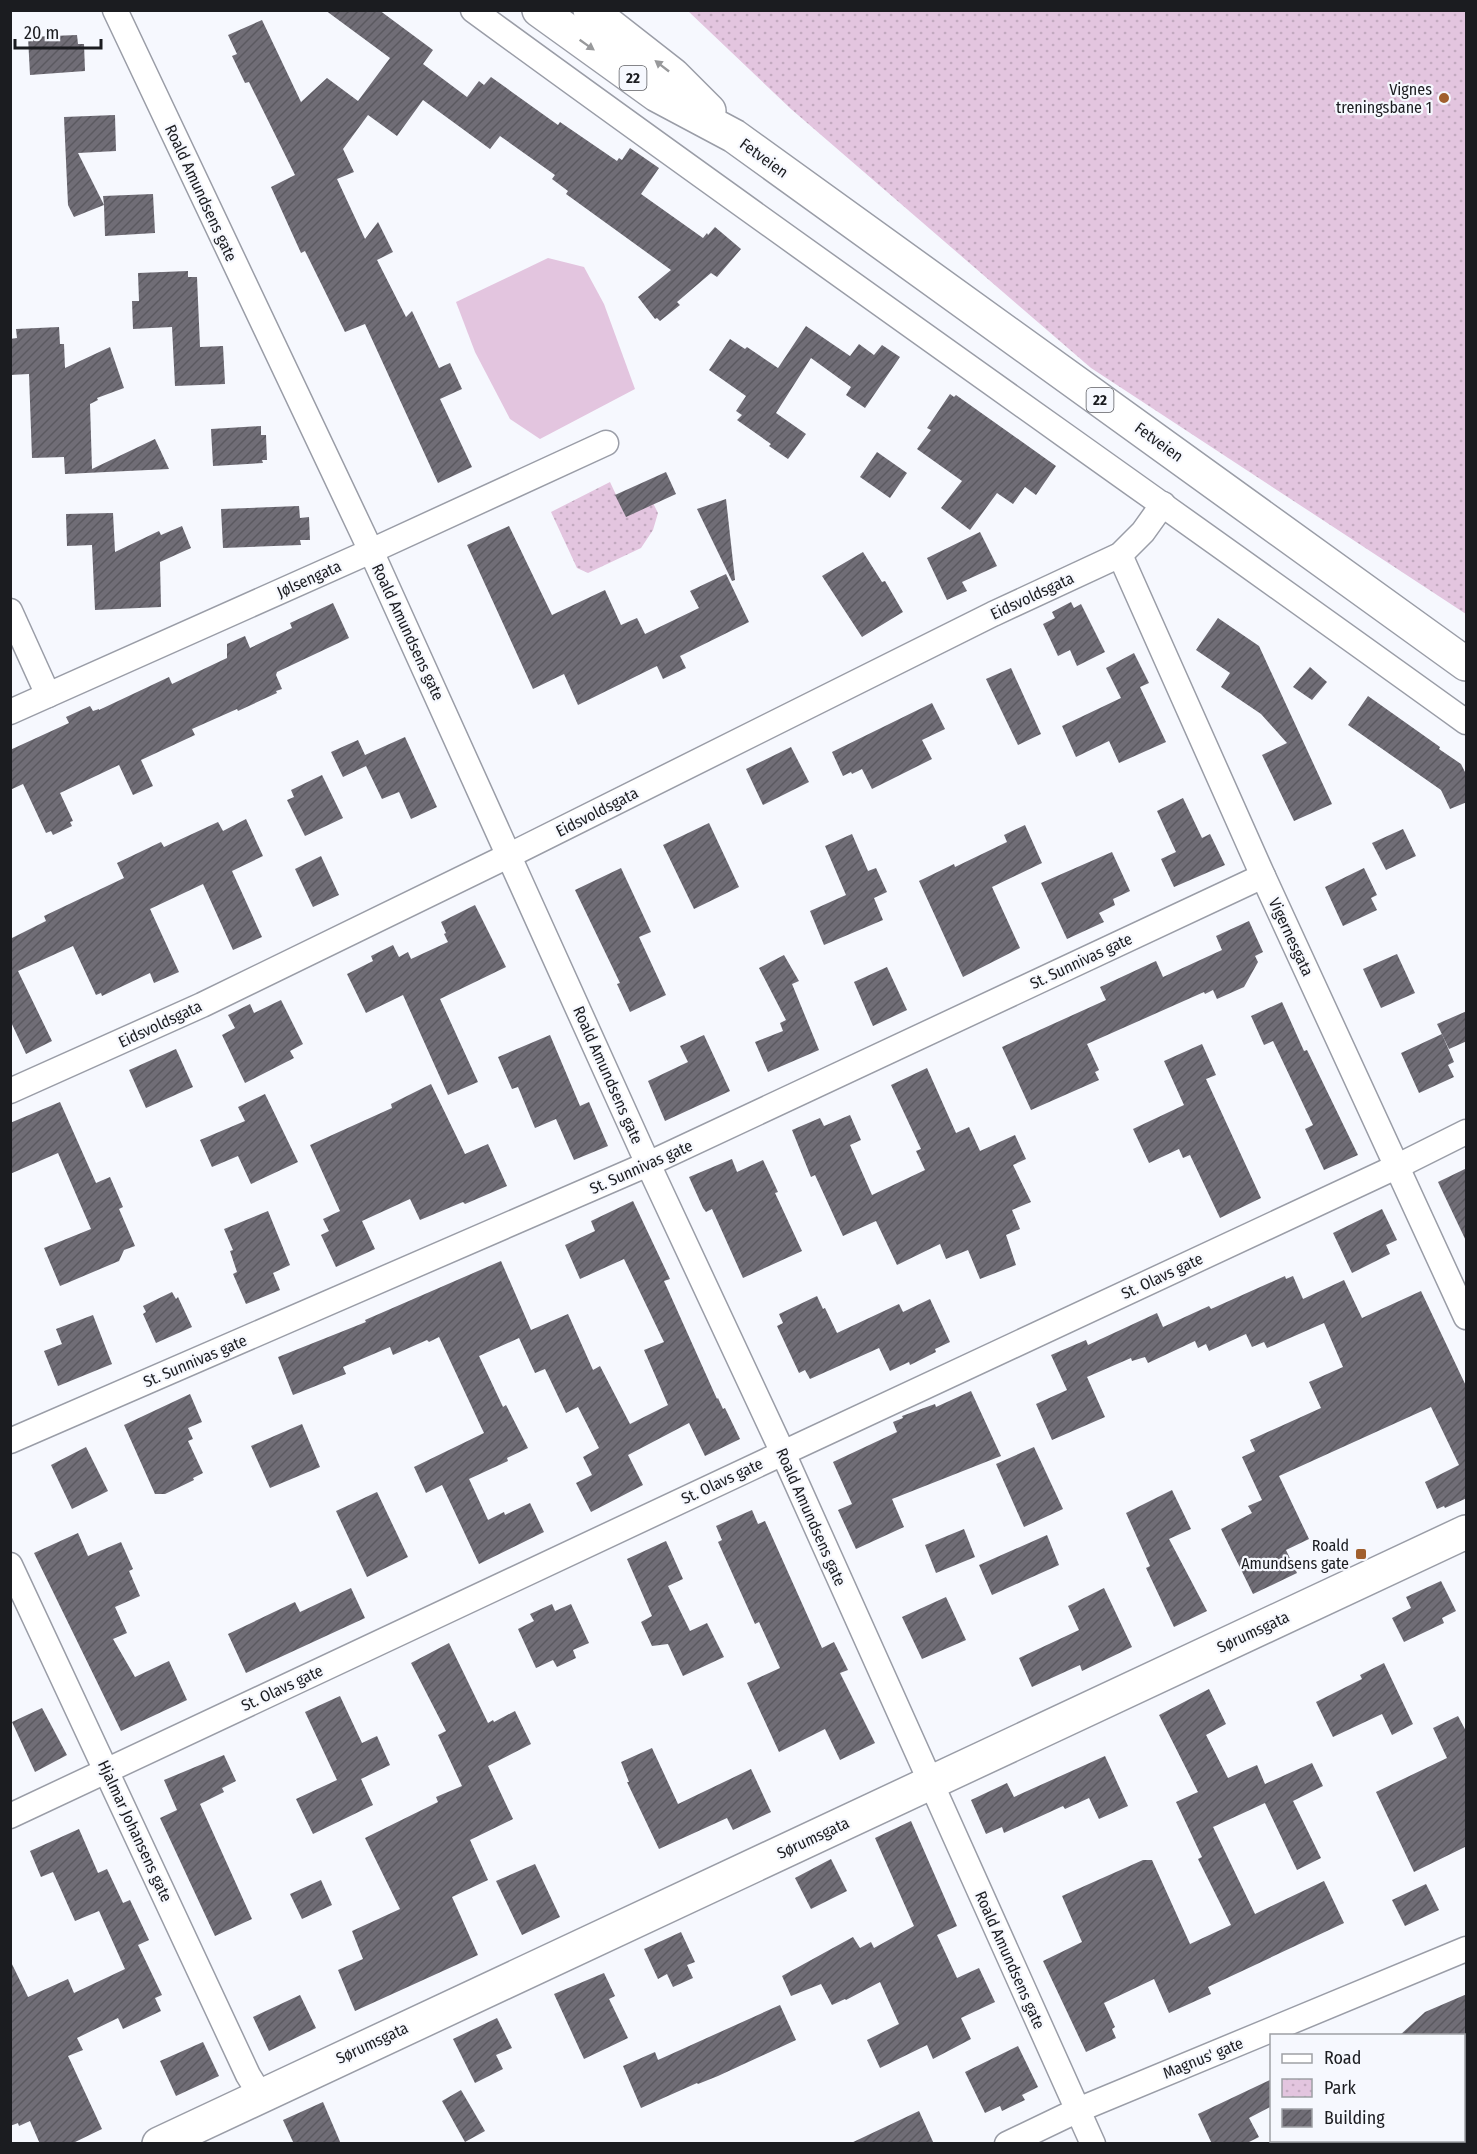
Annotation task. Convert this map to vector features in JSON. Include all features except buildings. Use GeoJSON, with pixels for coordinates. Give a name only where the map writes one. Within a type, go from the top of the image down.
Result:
{"type":"FeatureCollection","features":[{"type":"Feature","properties":{"kind":"main road","name":"Fetveien"},"geometry":{"type":"LineString","coordinates":[[539,10],[657,95],[734,136],[1467,664]]}},
{"type":"Feature","properties":{"kind":"main road","name":"Fetveien"},"geometry":{"type":"LineString","coordinates":[[590,10],[673,75],[734,136]]}},
{"type":"Feature","properties":{"kind":"main road","name":"Sørumsgata"},"geometry":{"type":"LineString","coordinates":[[159,2144],[1467,1532]]}},
{"type":"Feature","properties":{"kind":"street","name":"Roald Amundsens gate"},"geometry":{"type":"LineString","coordinates":[[115,10],[371,551],[648,1164],[783,1453],[1093,2144]]}},
{"type":"Feature","properties":{"kind":"street"},"geometry":{"type":"LineString","coordinates":[[473,10],[832,271],[1467,722]]}},
{"type":"Feature","properties":{"kind":"street","name":"Jølsengata"},"geometry":{"type":"LineString","coordinates":[[10,712],[606,443]]}},
{"type":"Feature","properties":{"kind":"street","name":"Eidsvoldsgata"},"geometry":{"type":"LineString","coordinates":[[10,1091],[202,1005],[510,855],[993,614],[1120,555],[1143,532],[1163,504]]}},
{"type":"Feature","properties":{"kind":"street","name":"Vigernesgata"},"geometry":{"type":"LineString","coordinates":[[1120,555],[1263,876],[1467,1317]]}},
{"type":"Feature","properties":{"kind":"street"},"geometry":{"type":"LineString","coordinates":[[10,611],[48,695]]}},
{"type":"Feature","properties":{"kind":"street","name":"St. Sunnivas gate"},"geometry":{"type":"LineString","coordinates":[[10,1441],[648,1164],[1263,876]]}},
{"type":"Feature","properties":{"kind":"street","name":"St. Olavs gate"},"geometry":{"type":"LineString","coordinates":[[10,1816],[1467,1132]]}},
{"type":"Feature","properties":{"kind":"street","name":"Hjalmar Johansens gate"},"geometry":{"type":"LineString","coordinates":[[10,1565],[248,2075],[261,2096]]}},
{"type":"Feature","properties":{"kind":"street","name":"Magnus' gate"},"geometry":{"type":"LineString","coordinates":[[1007,2144],[1078,2110],[1467,1949]]}},
{"type":"Feature","properties":{"kind":"green space"},"geometry":{"type":"Polygon","coordinates":[[[688,11],[1466,11],[1466,614],[1091,368],[791,109],[688,11]]]}},
{"type":"Feature","properties":{"kind":"green space"},"geometry":{"type":"Polygon","coordinates":[[[548,258],[584,267],[604,304],[635,389],[540,439],[510,419],[475,352],[456,302],[548,258]]]}},
{"type":"Feature","properties":{"kind":"green space"},"geometry":{"type":"Polygon","coordinates":[[[610,482],[625,514],[652,501],[658,513],[653,530],[641,548],[588,573],[577,568],[551,512],[610,482]]]}},
{"type":"Feature","properties":{"kind":"place","name":"Vignes treningsbane 1"},"geometry":{"type":"Point","coordinates":[1444,98]}},
{"type":"Feature","properties":{"kind":"place","name":"Roald Amundsens gate"},"geometry":{"type":"Point","coordinates":[1361,1554]}}]}
